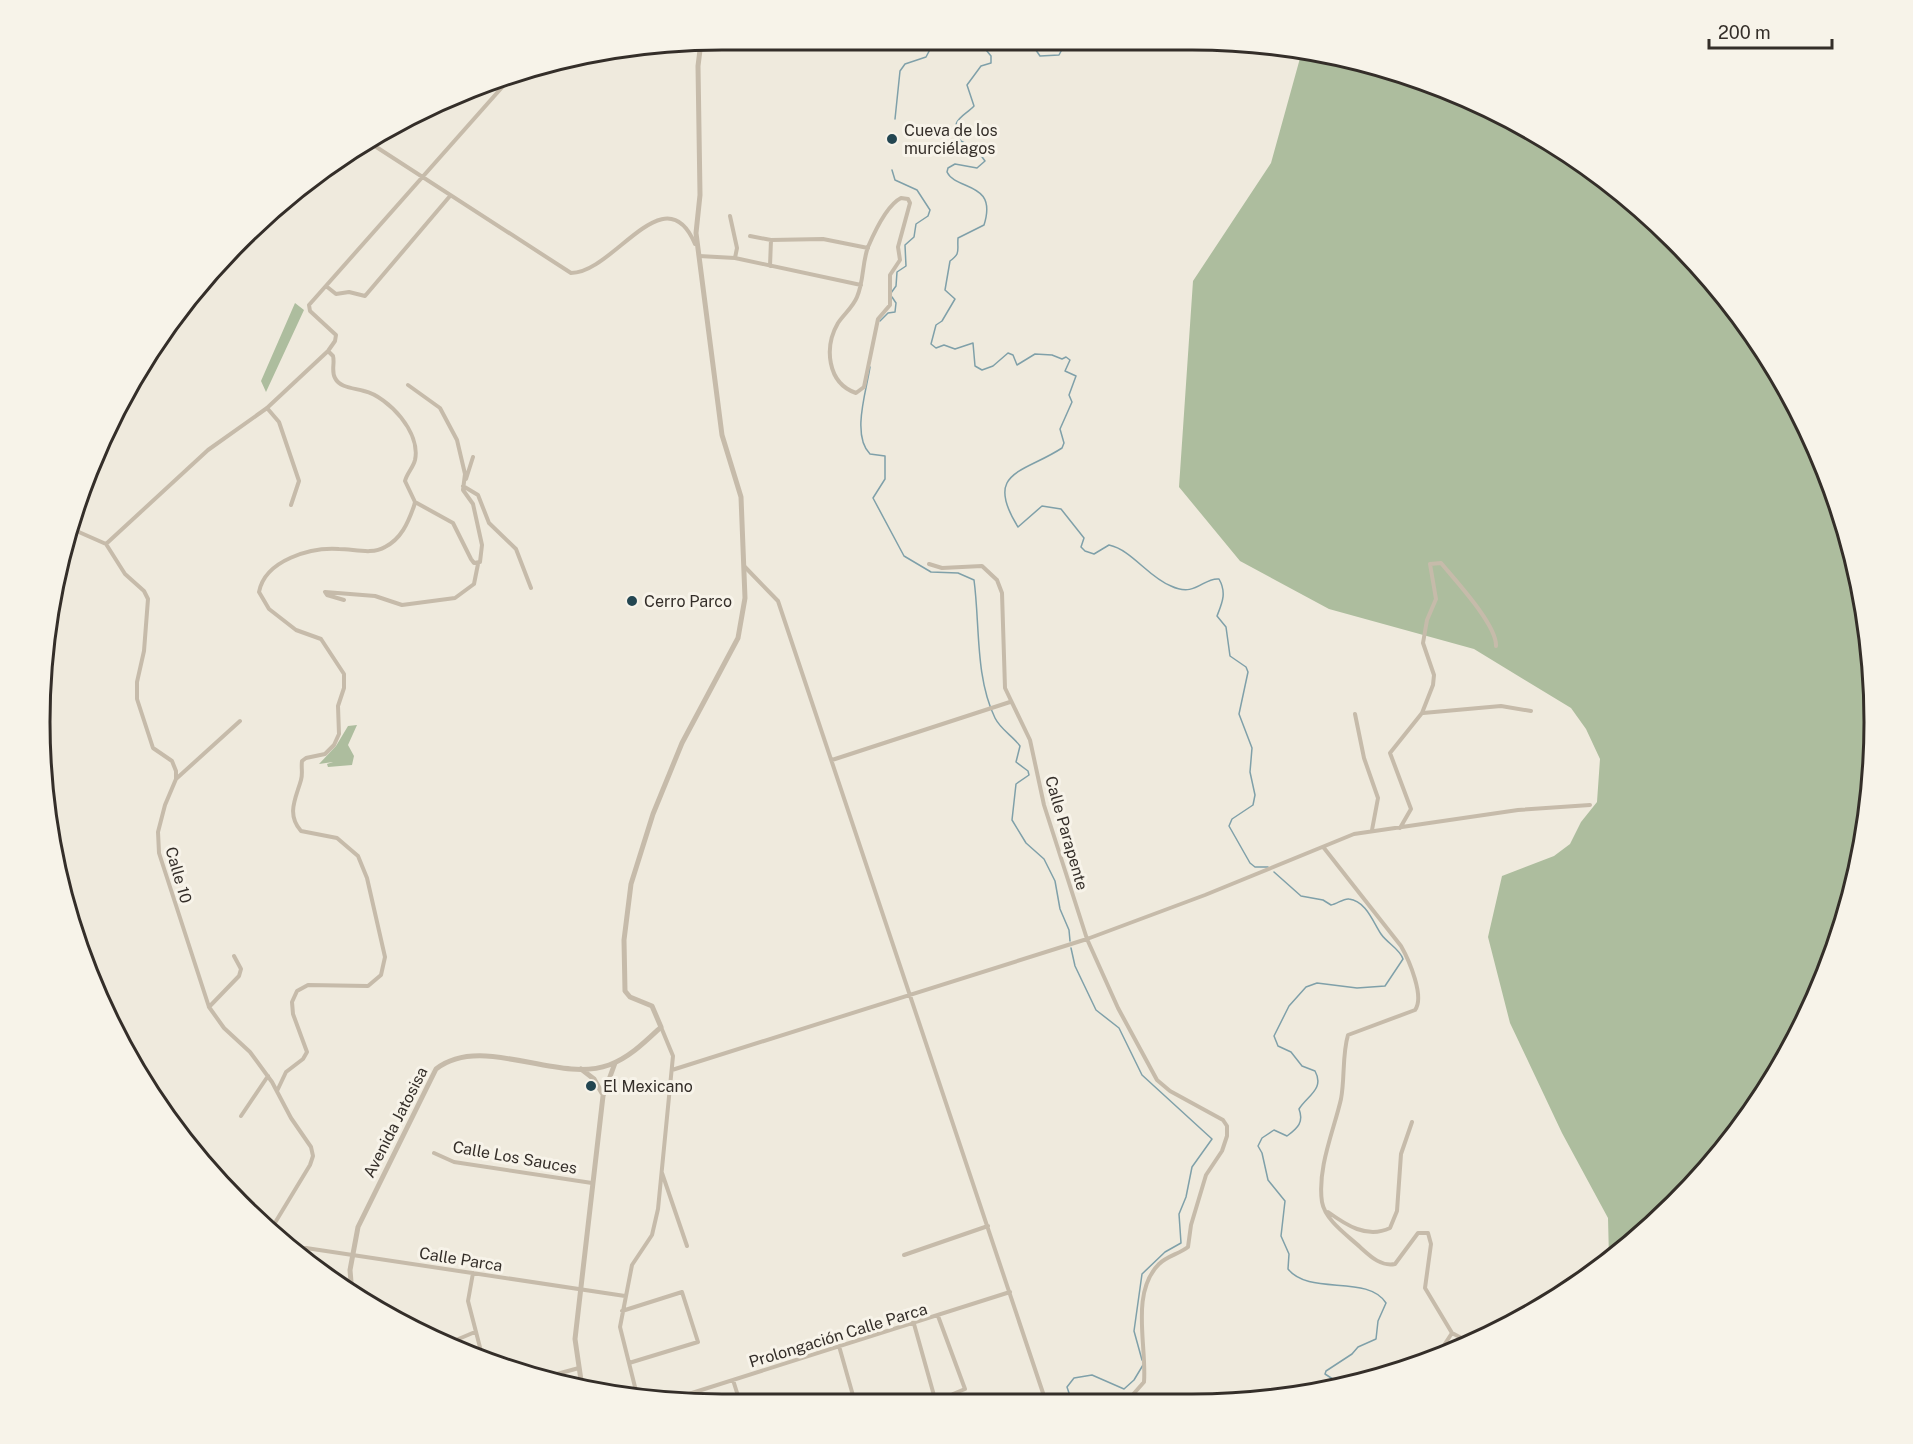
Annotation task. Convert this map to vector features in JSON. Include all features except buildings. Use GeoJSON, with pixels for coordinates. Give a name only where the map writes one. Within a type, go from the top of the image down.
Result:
{"type":"FeatureCollection","features":[{"type":"Feature","properties":{"kind":"street"},"geometry":{"type":"LineString","coordinates":[[636,1389],[620,1327],[634,1260],[652,1235],[658,1209],[672,1051],[652,1006],[632,999],[625,991],[624,940],[631,884],[653,814],[682,743],[738,638],[745,598],[741,497],[722,435],[696,223],[700,195],[698,77],[700,50]]}},
{"type":"Feature","properties":{"kind":"street"},"geometry":{"type":"LineString","coordinates":[[106,544],[208,450],[267,408],[328,351],[336,336],[308,308],[503,86]]}},
{"type":"Feature","properties":{"kind":"street"},"geometry":{"type":"LineString","coordinates":[[375,147],[571,273],[589,269],[652,223],[665,218],[672,217],[684,223],[699,253]]}},
{"type":"Feature","properties":{"kind":"street"},"geometry":{"type":"LineString","coordinates":[[326,286],[336,294],[349,292],[365,296],[450,196]]}},
{"type":"Feature","properties":{"kind":"street"},"geometry":{"type":"LineString","coordinates":[[908,199],[910,208],[898,247],[900,260],[890,275],[890,304],[878,319],[864,387],[856,393],[835,377],[830,352],[834,333],[857,298],[868,248],[896,200],[908,199]]}},
{"type":"Feature","properties":{"kind":"street"},"geometry":{"type":"LineString","coordinates":[[730,216],[737,248],[735,258]]}},
{"type":"Feature","properties":{"kind":"street"},"geometry":{"type":"LineString","coordinates":[[750,237],[771,240],[815,238],[868,248]]}},
{"type":"Feature","properties":{"kind":"street"},"geometry":{"type":"LineString","coordinates":[[770,266],[771,240]]}},
{"type":"Feature","properties":{"kind":"street"},"geometry":{"type":"LineString","coordinates":[[699,253],[735,258],[861,285]]}},
{"type":"Feature","properties":{"kind":"street"},"geometry":{"type":"LineString","coordinates":[[328,351],[333,356],[333,376],[336,381],[375,395],[410,431],[415,447],[415,460],[405,481],[415,502],[451,521],[460,542],[478,564]]}},
{"type":"Feature","properties":{"kind":"street"},"geometry":{"type":"LineString","coordinates":[[408,385],[440,408],[459,444],[465,479]]}},
{"type":"Feature","properties":{"kind":"street"},"geometry":{"type":"LineString","coordinates":[[267,408],[279,422],[299,481],[291,505]]}},
{"type":"Feature","properties":{"kind":"street"},"geometry":{"type":"LineString","coordinates":[[344,600],[327,595],[325,592],[375,596],[396,605],[455,598],[474,585],[478,564],[482,560],[482,545],[473,504],[463,486],[473,457]]}},
{"type":"Feature","properties":{"kind":"street"},"geometry":{"type":"LineString","coordinates":[[463,486],[478,495],[489,523],[516,549],[531,588]]}},
{"type":"Feature","properties":{"kind":"street"},"geometry":{"type":"LineString","coordinates":[[277,1091],[286,1072],[303,1059],[307,1052],[293,1014],[292,1002],[297,991],[308,985],[368,986],[381,975],[385,957],[367,878],[358,856],[337,838],[301,831],[293,812],[293,803],[302,776],[302,761],[325,754],[338,738],[340,726],[338,706],[344,688],[344,674],[321,639],[296,630],[269,609],[260,594],[260,584],[269,572],[296,556],[322,549],[370,551],[384,548],[399,537],[415,502]]}},
{"type":"Feature","properties":{"kind":"street"},"geometry":{"type":"LineString","coordinates":[[77,531],[106,544],[125,574],[144,591],[148,599],[144,651],[137,682],[137,699],[153,748],[172,761],[176,779],[240,721]]}},
{"type":"Feature","properties":{"kind":"street"},"geometry":{"type":"LineString","coordinates":[[1399,828],[1411,809],[1390,753],[1422,713],[1434,680],[1423,643],[1426,620],[1436,603],[1430,564],[1441,563],[1452,576],[1485,620],[1496,646]]}},
{"type":"Feature","properties":{"kind":"street","name":"Calle Parapente"},"geometry":{"type":"LineString","coordinates":[[929,564],[942,568],[982,566],[997,580],[1002,593],[1004,680],[1010,702],[1030,740],[1044,805],[1087,939],[1123,1018],[1157,1080],[1170,1090],[1223,1120],[1227,1126],[1227,1136],[1222,1151],[1206,1175],[1191,1225],[1189,1245],[1162,1261],[1149,1279],[1143,1314],[1144,1382],[1133,1394]]}},
{"type":"Feature","properties":{"kind":"street"},"geometry":{"type":"LineString","coordinates":[[745,567],[778,601],[1043,1394]]}},
{"type":"Feature","properties":{"kind":"street"},"geometry":{"type":"LineString","coordinates":[[832,760],[1010,702]]}},
{"type":"Feature","properties":{"kind":"street"},"geometry":{"type":"LineString","coordinates":[[1422,713],[1501,706],[1532,711]]}},
{"type":"Feature","properties":{"kind":"street"},"geometry":{"type":"LineString","coordinates":[[1355,714],[1364,758],[1378,798],[1372,830]]}},
{"type":"Feature","properties":{"kind":"street","name":"Calle 10"},"geometry":{"type":"LineString","coordinates":[[176,779],[165,805],[157,844],[209,1007],[224,1028],[250,1052],[268,1076],[291,1118],[311,1147],[313,1156],[274,1224]]}},
{"type":"Feature","properties":{"kind":"street"},"geometry":{"type":"LineString","coordinates":[[672,1070],[1087,939],[1324,848],[1354,834],[1518,810],[1590,805]]}},
{"type":"Feature","properties":{"kind":"street"},"geometry":{"type":"LineString","coordinates":[[1324,848],[1401,946],[1409,962],[1419,1000],[1415,1010],[1348,1035],[1341,1097],[1325,1160],[1322,1202],[1325,1210],[1344,1233],[1370,1257],[1382,1263],[1395,1264],[1418,1233],[1428,1233],[1431,1244],[1425,1288],[1452,1333],[1460,1337]]}},
{"type":"Feature","properties":{"kind":"street"},"geometry":{"type":"LineString","coordinates":[[209,1007],[239,976],[241,969],[234,956]]}},
{"type":"Feature","properties":{"kind":"street","name":"Avenida Jatosisa"},"geometry":{"type":"LineString","coordinates":[[352,1283],[351,1254],[358,1227],[432,1076],[447,1060],[469,1055],[580,1068],[602,1067],[616,1062],[661,1027]]}},
{"type":"Feature","properties":{"kind":"street","name":"Avenida Jatosisa"},"geometry":{"type":"LineString","coordinates":[[581,1380],[575,1339],[580,1288],[603,1096],[607,1078],[616,1062]]}},
{"type":"Feature","properties":{"kind":"street"},"geometry":{"type":"LineString","coordinates":[[580,1068],[594,1080],[603,1096]]}},
{"type":"Feature","properties":{"kind":"street"},"geometry":{"type":"LineString","coordinates":[[241,1116],[268,1076]]}},
{"type":"Feature","properties":{"kind":"street"},"geometry":{"type":"LineString","coordinates":[[1325,1210],[1345,1224],[1359,1230],[1378,1231],[1390,1228],[1397,1211],[1401,1154],[1412,1122]]}},
{"type":"Feature","properties":{"kind":"street","name":"Calle Los Sauces"},"geometry":{"type":"LineString","coordinates":[[434,1153],[454,1162],[592,1182]]}},
{"type":"Feature","properties":{"kind":"street"},"geometry":{"type":"LineString","coordinates":[[661,1172],[687,1246]]}},
{"type":"Feature","properties":{"kind":"street"},"geometry":{"type":"LineString","coordinates":[[904,1255],[988,1226]]}},
{"type":"Feature","properties":{"kind":"street","name":"Calle Parca"},"geometry":{"type":"LineString","coordinates":[[304,1248],[625,1296]]}},
{"type":"Feature","properties":{"kind":"street"},"geometry":{"type":"LineString","coordinates":[[473,1273],[468,1300],[480,1349]]}},
{"type":"Feature","properties":{"kind":"street"},"geometry":{"type":"LineString","coordinates":[[622,1311],[682,1292],[698,1342],[629,1363]]}},
{"type":"Feature","properties":{"kind":"street","name":"Prolongación Calle Parca"},"geometry":{"type":"LineString","coordinates":[[695,1393],[1010,1292]]}},
{"type":"Feature","properties":{"kind":"street"},"geometry":{"type":"LineString","coordinates":[[938,1316],[964,1386],[964,1391],[953,1394]]}},
{"type":"Feature","properties":{"kind":"street"},"geometry":{"type":"LineString","coordinates":[[914,1324],[934,1394]]}},
{"type":"Feature","properties":{"kind":"street"},"geometry":{"type":"LineString","coordinates":[[457,1340],[475,1332]]}},
{"type":"Feature","properties":{"kind":"street"},"geometry":{"type":"LineString","coordinates":[[1445,1344],[1452,1333]]}},
{"type":"Feature","properties":{"kind":"street"},"geometry":{"type":"LineString","coordinates":[[839,1346],[853,1394]]}},
{"type":"Feature","properties":{"kind":"street"},"geometry":{"type":"LineString","coordinates":[[557,1374],[579,1368]]}},
{"type":"Feature","properties":{"kind":"street"},"geometry":{"type":"LineString","coordinates":[[733,1380],[737,1394]]}},
{"type":"Feature","properties":{"kind":"green space"},"geometry":{"type":"Polygon","coordinates":[[[1300,58],[1365,72],[1448,101],[1488,119],[1565,163],[1600,188],[1667,246],[1725,313],[1750,348],[1794,425],[1828,506],[1851,591],[1858,634],[1864,722],[1858,810],[1841,896],[1828,938],[1794,1019],[1750,1096],[1725,1131],[1667,1198],[1609,1249],[1608,1218],[1562,1133],[1510,1023],[1488,937],[1502,876],[1554,856],[1570,844],[1581,822],[1597,802],[1600,759],[1586,729],[1571,708],[1474,649],[1329,609],[1240,561],[1179,487],[1193,281],[1271,163],[1300,58]]]}},
{"type":"Feature","properties":{"kind":"green space"},"geometry":{"type":"Polygon","coordinates":[[[295,303],[304,310],[266,392],[261,381],[295,303]]]}},
{"type":"Feature","properties":{"kind":"green space"},"geometry":{"type":"Polygon","coordinates":[[[357,725],[348,745],[354,756],[352,765],[328,767],[327,764],[333,762],[319,764],[336,746],[348,726],[357,725]]]}},
{"type":"Feature","properties":{"kind":"waterway"},"geometry":{"type":"LineString","coordinates":[[895,119],[900,71],[905,64],[926,57],[930,49]]}},
{"type":"Feature","properties":{"kind":"waterway"},"geometry":{"type":"LineString","coordinates":[[985,49],[991,56],[991,63],[981,66],[967,85],[974,106],[956,124],[957,134],[961,141],[977,150],[985,161],[977,168],[955,164],[948,168],[947,172],[952,178],[981,194],[987,211],[984,225],[958,238],[958,251],[950,261],[945,290],[955,299],[942,321],[936,325],[931,344],[936,348],[944,345],[955,349],[973,343],[975,366],[982,370],[993,366],[1008,353],[1013,355],[1017,365],[1035,354],[1052,355],[1062,359],[1066,357],[1070,360],[1065,371],[1076,376],[1069,395],[1072,402],[1060,429],[1064,443],[1062,448],[1022,469],[1007,484],[1005,495],[1008,509],[1018,527],[1042,506],[1061,509],[1084,538],[1081,547],[1085,551],[1094,554],[1109,545],[1117,548],[1163,582],[1180,589],[1193,589],[1213,579],[1219,579],[1223,593],[1217,616],[1226,627],[1230,656],[1246,667],[1248,672],[1239,714],[1252,748],[1250,772],[1255,795],[1253,805],[1232,819],[1229,826],[1250,863],[1255,867],[1268,867]]}},
{"type":"Feature","properties":{"kind":"waterway"},"geometry":{"type":"LineString","coordinates":[[1035,49],[1040,56],[1059,55],[1062,49]]}},
{"type":"Feature","properties":{"kind":"waterway"},"geometry":{"type":"LineString","coordinates":[[891,293],[896,286],[897,272],[906,266],[905,245],[914,237],[916,224],[928,216],[930,210],[917,190],[895,180],[892,170]]}},
{"type":"Feature","properties":{"kind":"waterway"},"geometry":{"type":"LineString","coordinates":[[880,321],[888,313],[895,312],[896,303],[892,297]]}},
{"type":"Feature","properties":{"kind":"waterway"},"geometry":{"type":"LineString","coordinates":[[870,367],[862,412],[862,435],[864,446],[870,454],[885,456],[885,479],[873,498],[904,556],[931,572],[958,573],[974,580],[984,685],[995,718],[1020,746],[1016,762],[1028,771],[1029,775],[1016,784],[1012,820],[1026,843],[1044,859],[1055,881],[1060,909],[1069,930],[1070,941]]}},
{"type":"Feature","properties":{"kind":"waterway"},"geometry":{"type":"LineString","coordinates":[[1274,872],[1301,896],[1323,900],[1331,905],[1347,899],[1360,904],[1381,934],[1403,959],[1385,986],[1357,988],[1317,983],[1306,987],[1289,1006],[1274,1036],[1278,1046],[1291,1052],[1302,1066],[1315,1071],[1318,1077],[1314,1092],[1299,1109],[1301,1118],[1297,1127],[1287,1136],[1274,1130],[1262,1138],[1258,1146],[1262,1153],[1268,1180],[1285,1201],[1281,1236],[1289,1254],[1288,1269],[1298,1277],[1310,1282],[1366,1289],[1377,1294],[1386,1303],[1378,1321],[1376,1339],[1358,1347],[1352,1354],[1326,1371],[1325,1374],[1333,1379]]}},
{"type":"Feature","properties":{"kind":"waterway"},"geometry":{"type":"LineString","coordinates":[[1071,948],[1075,966],[1096,1010],[1119,1028],[1142,1075],[1212,1139],[1192,1167],[1186,1197],[1179,1214],[1181,1243],[1165,1252],[1142,1274],[1134,1331],[1142,1360]]}},
{"type":"Feature","properties":{"kind":"waterway"},"geometry":{"type":"LineString","coordinates":[[1069,1394],[1067,1387],[1074,1378],[1092,1375],[1124,1389],[1134,1380],[1143,1365]]}},
{"type":"Feature","properties":{"kind":"place","name":"Cueva de los murciélagos"},"geometry":{"type":"Point","coordinates":[892,139]}},
{"type":"Feature","properties":{"kind":"place","name":"Cerro Parco"},"geometry":{"type":"Point","coordinates":[632,601]}},
{"type":"Feature","properties":{"kind":"place","name":"El Mexicano"},"geometry":{"type":"Point","coordinates":[591,1086]}}]}
